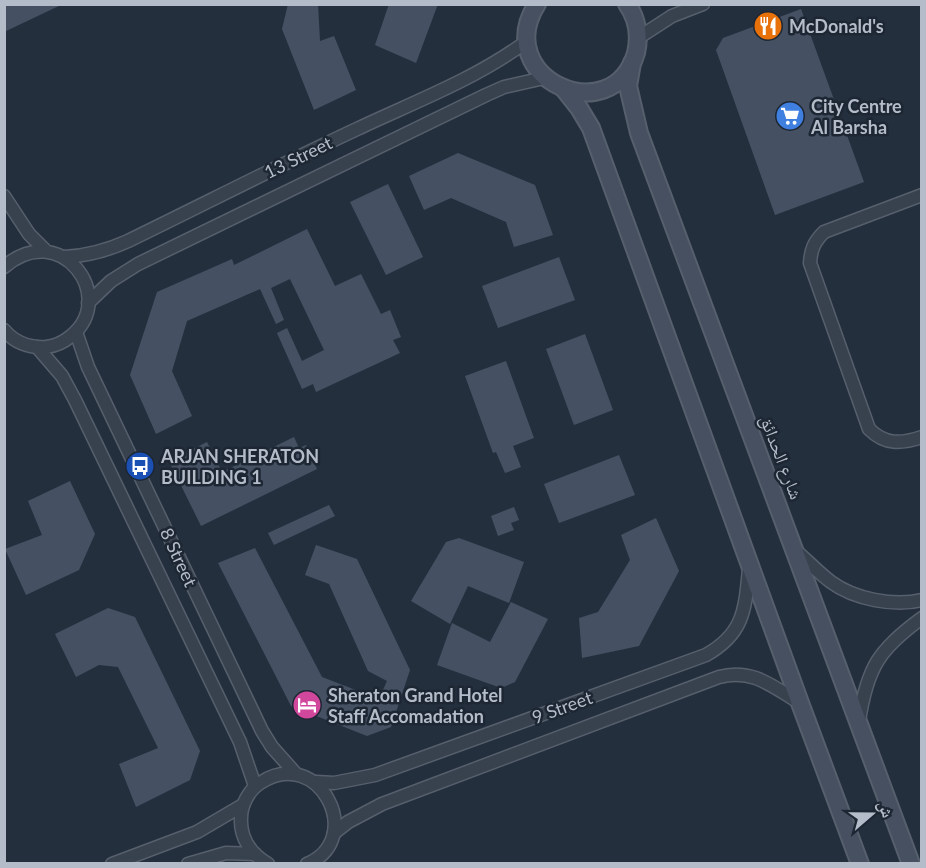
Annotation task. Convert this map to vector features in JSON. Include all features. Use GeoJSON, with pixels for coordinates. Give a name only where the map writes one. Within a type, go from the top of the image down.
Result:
{"type":"FeatureCollection","features":[{"type":"Feature","properties":{"kind":"street"},"geometry":{"type":"LineString","coordinates":[[537,4],[530,19],[527,41],[531,57],[544,78],[577,93],[591,92],[604,89],[616,82],[632,63]]}},
{"type":"Feature","properties":{"kind":"street"},"geometry":{"type":"LineString","coordinates":[[627,4],[635,20],[638,38],[672,16],[703,4]]}},
{"type":"Feature","properties":{"kind":"street","name":"شارع الحدائق"},"geometry":{"type":"LineString","coordinates":[[638,38],[628,86],[639,133],[911,864]]}},
{"type":"Feature","properties":{"kind":"street","name":"13 Street"},"geometry":{"type":"LineString","coordinates":[[64,257],[86,256],[128,242],[326,144],[477,73],[527,41]]}},
{"type":"Feature","properties":{"kind":"street","name":"13 Street"},"geometry":{"type":"LineString","coordinates":[[88,303],[111,280],[138,264],[486,95],[504,87],[544,78]]}},
{"type":"Feature","properties":{"kind":"street"},"geometry":{"type":"LineString","coordinates":[[564,89],[591,128],[860,864]]}},
{"type":"Feature","properties":{"kind":"street"},"geometry":{"type":"LineString","coordinates":[[921,195],[824,232],[816,240],[811,251],[810,262],[869,429],[877,437],[888,442],[899,443],[921,436]]}},
{"type":"Feature","properties":{"kind":"street"},"geometry":{"type":"LineString","coordinates":[[4,196],[29,234],[46,251]]}},
{"type":"Feature","properties":{"kind":"street"},"geometry":{"type":"LineString","coordinates":[[4,267],[15,258],[30,252],[46,251],[64,257],[75,265],[82,276],[87,289],[88,303],[85,318],[76,332],[65,341],[51,346],[37,347],[22,344],[6,334]]}},
{"type":"Feature","properties":{"kind":"street","name":"8 Street"},"geometry":{"type":"LineString","coordinates":[[76,332],[88,367],[262,731],[277,754],[296,774]]}},
{"type":"Feature","properties":{"kind":"street","name":"8 Street"},"geometry":{"type":"LineString","coordinates":[[37,347],[62,376],[75,400],[240,742],[255,786]]}},
{"type":"Feature","properties":{"kind":"street"},"geometry":{"type":"LineString","coordinates":[[796,551],[833,584],[869,600],[909,603],[921,600]]}},
{"type":"Feature","properties":{"kind":"street","name":"9 Street"},"geometry":{"type":"LineString","coordinates":[[316,782],[334,783],[375,776],[706,655],[726,641],[740,622],[745,607],[750,564]]}},
{"type":"Feature","properties":{"kind":"street"},"geometry":{"type":"LineString","coordinates":[[858,722],[863,690],[876,662],[896,637],[921,618]]}},
{"type":"Feature","properties":{"kind":"street","name":"9 Street"},"geometry":{"type":"LineString","coordinates":[[334,833],[348,822],[382,804],[718,677],[746,674],[800,703]]}},
{"type":"Feature","properties":{"kind":"street"},"geometry":{"type":"LineString","coordinates":[[268,864],[246,843],[241,817],[243,805],[255,786],[268,777],[282,774],[296,774],[316,782],[328,796],[335,814],[334,833],[326,849],[314,861],[307,864]]}},
{"type":"Feature","properties":{"kind":"street"},"geometry":{"type":"LineString","coordinates":[[112,864],[197,832],[243,805]]}},
{"type":"Feature","properties":{"kind":"street"},"geometry":{"type":"LineString","coordinates":[[325,864],[326,849]]}},
{"type":"Feature","properties":{"kind":"street"},"geometry":{"type":"LineString","coordinates":[[188,864],[226,853],[255,854]]}},
{"type":"Feature","properties":{"kind":"building"},"geometry":{"type":"Polygon","coordinates":[[[4,4],[63,4],[4,32],[4,4]]]}},
{"type":"Feature","properties":{"kind":"building"},"geometry":{"type":"Polygon","coordinates":[[[288,4],[318,4],[320,41],[334,36],[356,90],[314,110],[282,29],[288,4]]]}},
{"type":"Feature","properties":{"kind":"building"},"geometry":{"type":"Polygon","coordinates":[[[389,4],[438,4],[416,63],[375,45],[389,4]]]}},
{"type":"Feature","properties":{"kind":"building","name":"City Centre Al Barsha"},"geometry":{"type":"Polygon","coordinates":[[[801,9],[864,182],[775,215],[716,50],[723,38],[801,9]]]}},
{"type":"Feature","properties":{"kind":"building"},"geometry":{"type":"Polygon","coordinates":[[[458,153],[535,185],[553,235],[514,247],[506,222],[451,198],[424,210],[409,176],[458,153]]]}},
{"type":"Feature","properties":{"kind":"building"},"geometry":{"type":"Polygon","coordinates":[[[388,184],[423,257],[386,275],[350,202],[388,184]]]}},
{"type":"Feature","properties":{"kind":"building"},"geometry":{"type":"Polygon","coordinates":[[[307,229],[335,286],[361,274],[381,314],[390,310],[401,337],[393,340],[400,353],[316,392],[313,384],[302,389],[277,333],[287,328],[302,361],[324,350],[290,279],[271,288],[284,320],[276,324],[260,289],[187,321],[172,371],[192,416],[156,434],[130,375],[157,292],[232,259],[234,265],[307,229]]]}},
{"type":"Feature","properties":{"kind":"building"},"geometry":{"type":"Polygon","coordinates":[[[559,257],[575,300],[498,328],[482,286],[559,257]]]}},
{"type":"Feature","properties":{"kind":"building"},"geometry":{"type":"Polygon","coordinates":[[[585,334],[613,410],[574,425],[546,349],[585,334]]]}},
{"type":"Feature","properties":{"kind":"building"},"geometry":{"type":"Polygon","coordinates":[[[506,361],[534,438],[513,446],[521,467],[505,473],[496,452],[493,453],[465,376],[506,361]]]}},
{"type":"Feature","properties":{"kind":"building"},"geometry":{"type":"Polygon","coordinates":[[[294,437],[299,448],[306,445],[317,469],[201,526],[169,461],[207,442],[222,472],[294,437]]]}},
{"type":"Feature","properties":{"kind":"building"},"geometry":{"type":"Polygon","coordinates":[[[619,455],[635,495],[559,523],[544,484],[619,455]]]}},
{"type":"Feature","properties":{"kind":"building"},"geometry":{"type":"Polygon","coordinates":[[[70,481],[95,534],[79,570],[26,595],[5,549],[42,535],[28,501],[70,481]]]}},
{"type":"Feature","properties":{"kind":"building"},"geometry":{"type":"Polygon","coordinates":[[[329,505],[335,516],[274,545],[268,533],[329,505]]]}},
{"type":"Feature","properties":{"kind":"building"},"geometry":{"type":"Polygon","coordinates":[[[514,507],[519,520],[511,523],[514,530],[498,536],[491,516],[514,507]]]}},
{"type":"Feature","properties":{"kind":"building"},"geometry":{"type":"Polygon","coordinates":[[[656,518],[679,571],[639,646],[582,658],[579,618],[598,612],[630,560],[621,535],[656,518]]]}},
{"type":"Feature","properties":{"kind":"building"},"geometry":{"type":"Polygon","coordinates":[[[459,538],[524,562],[509,603],[468,586],[450,624],[411,601],[446,542],[459,538]]]}},
{"type":"Feature","properties":{"kind":"building"},"geometry":{"type":"Polygon","coordinates":[[[316,545],[357,559],[410,670],[391,727],[367,736],[291,706],[218,563],[255,548],[322,677],[379,699],[387,681],[368,671],[329,584],[305,575],[316,545]]]}},
{"type":"Feature","properties":{"kind":"building"},"geometry":{"type":"Polygon","coordinates":[[[511,602],[548,619],[515,682],[501,688],[437,665],[452,623],[490,642],[511,602]]]}},
{"type":"Feature","properties":{"kind":"building"},"geometry":{"type":"Polygon","coordinates":[[[108,608],[135,617],[200,751],[190,780],[136,807],[119,764],[158,748],[118,667],[99,665],[76,677],[55,634],[108,608]]]}},
{"type":"Feature","properties":{"kind":"place","name":"McDonald's"},"geometry":{"type":"Point","coordinates":[768,26]}},
{"type":"Feature","properties":{"kind":"place","name":"City Centre Al Barsha"},"geometry":{"type":"Point","coordinates":[790,116]}},
{"type":"Feature","properties":{"kind":"place","name":"ARJAN SHERATON BUILDING 1"},"geometry":{"type":"Point","coordinates":[140,466]}},
{"type":"Feature","properties":{"kind":"place","name":"Sheraton Grand Hotel Staff Accomadation"},"geometry":{"type":"Point","coordinates":[307,705]}}]}
